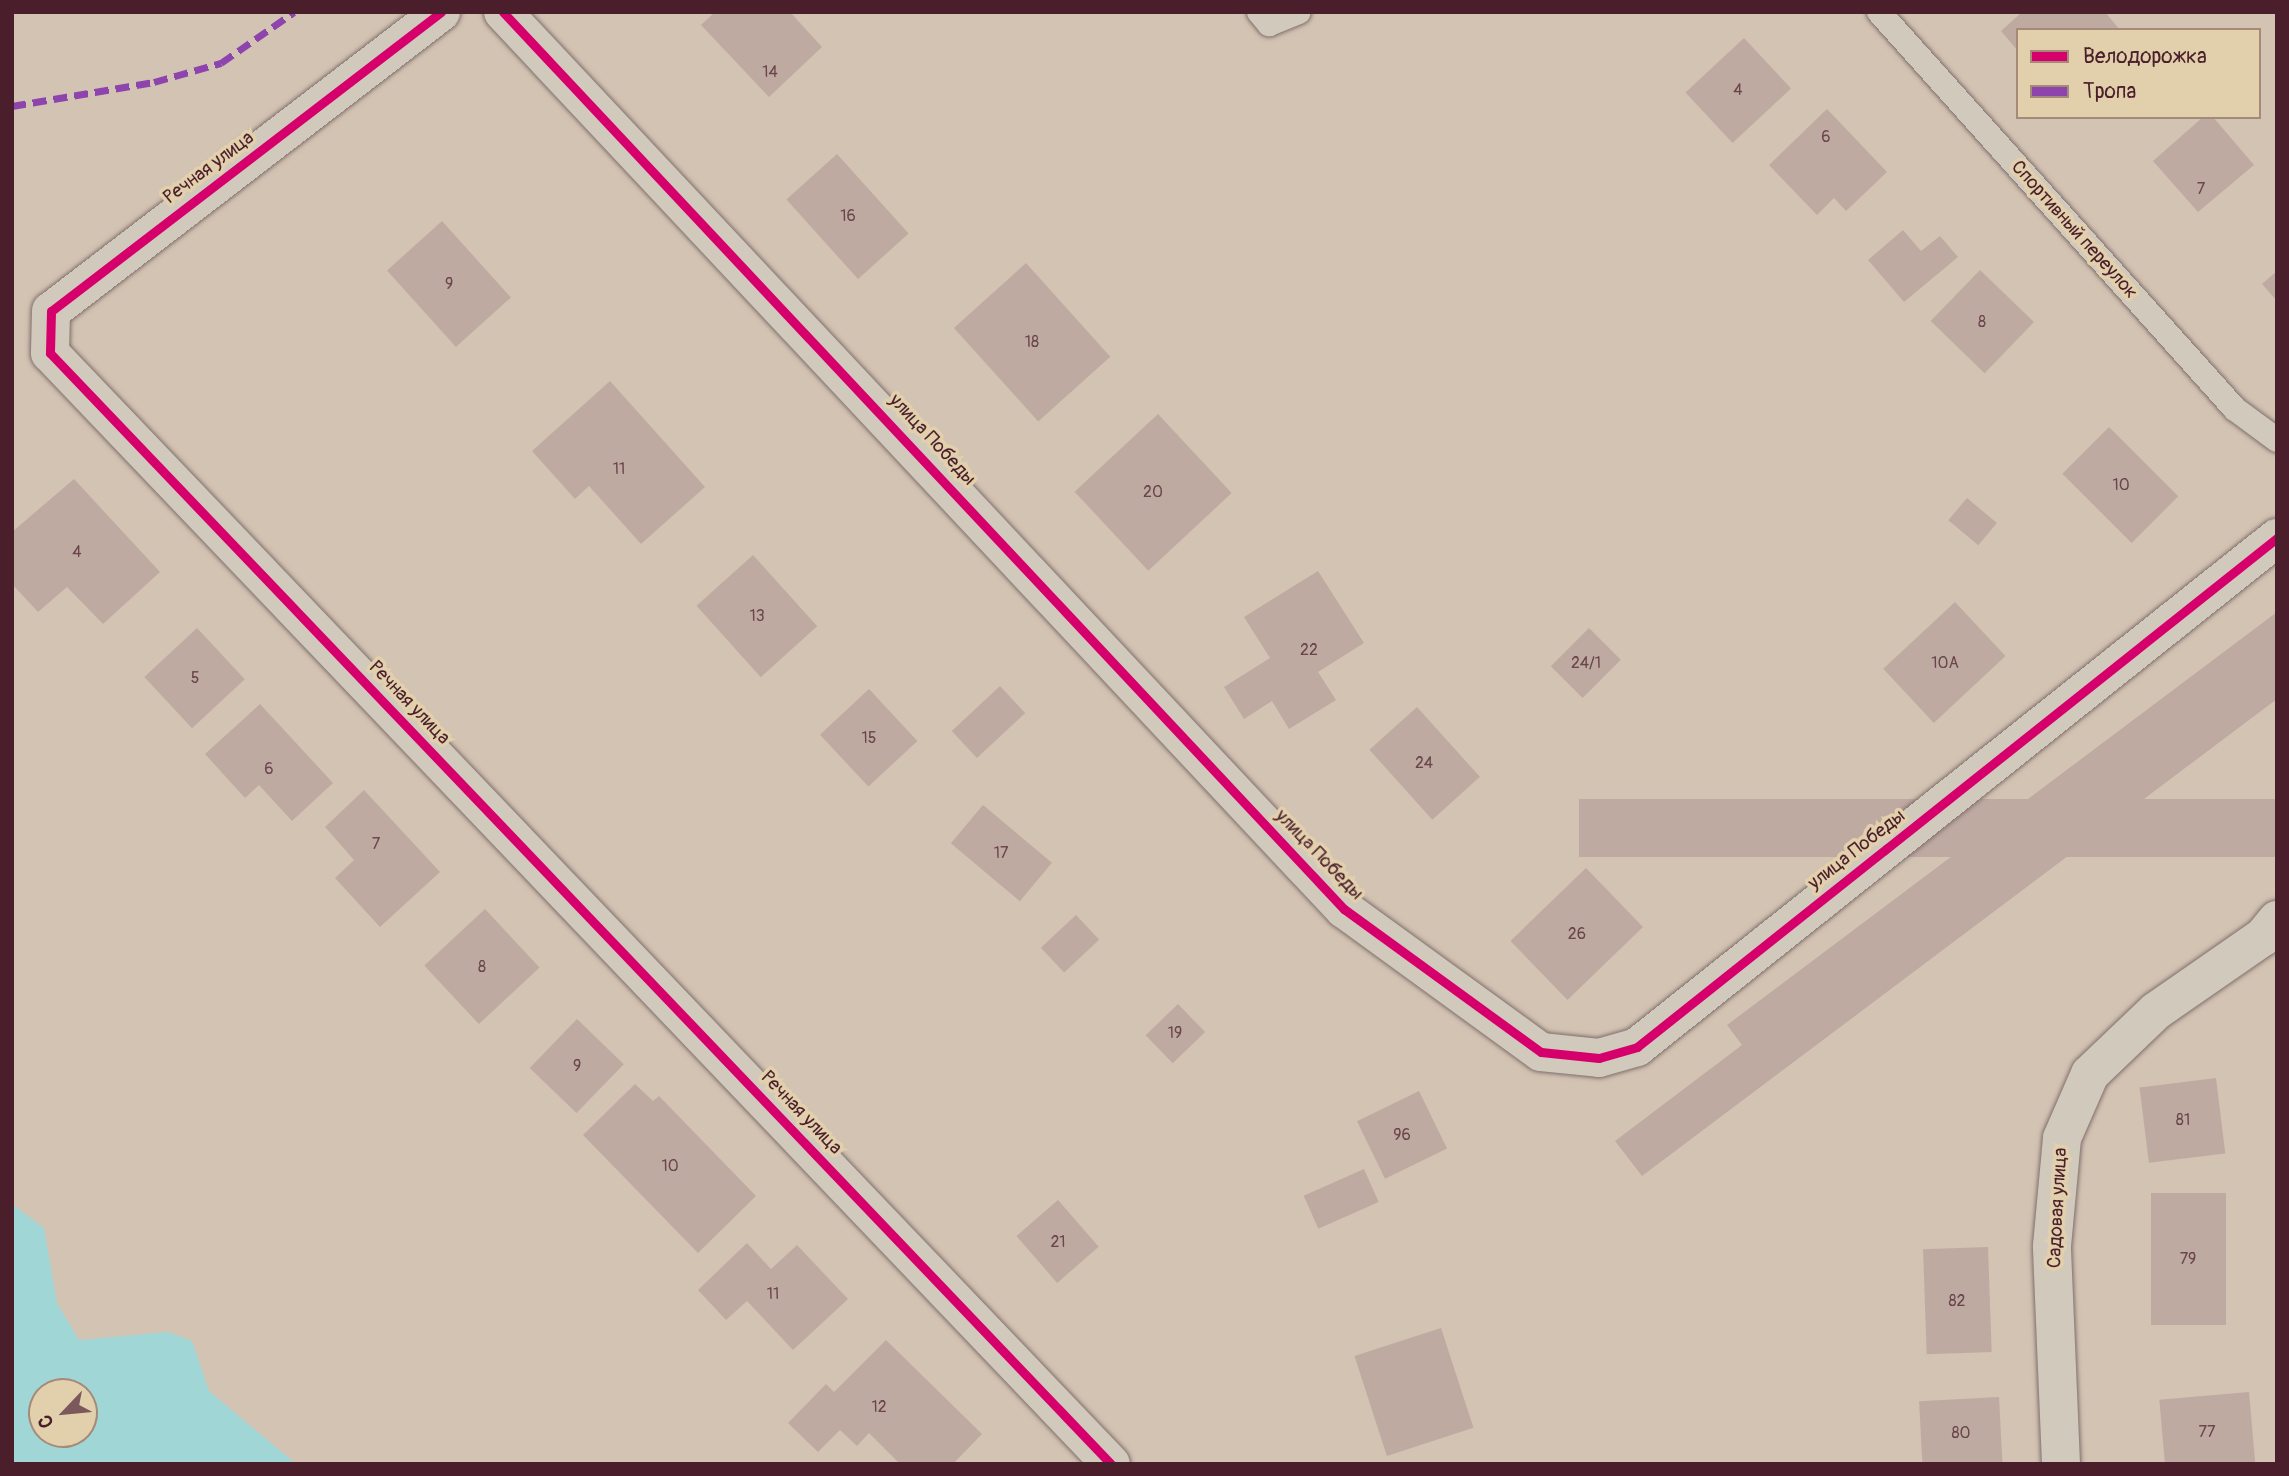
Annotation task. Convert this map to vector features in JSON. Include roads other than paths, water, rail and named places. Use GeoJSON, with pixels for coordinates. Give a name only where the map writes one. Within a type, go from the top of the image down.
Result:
{"type":"FeatureCollection","features":[{"type":"Feature","properties":{"kind":"street","name":"Речная улица"},"geometry":{"type":"LineString","coordinates":[[441,12],[51,311],[50,353],[1111,1464]]}},
{"type":"Feature","properties":{"kind":"street","name":"улица Победы"},"geometry":{"type":"LineString","coordinates":[[503,12],[1344,909],[1541,1052],[1599,1058],[1637,1047],[2277,538]]}},
{"type":"Feature","properties":{"kind":"street","name":"Садовая улица"},"geometry":{"type":"LineString","coordinates":[[2061,1464],[2052,1246],[2062,1138],[2090,1074],[2155,1011],[2263,937],[2277,920]]}},
{"type":"Feature","properties":{"kind":"lane"},"geometry":{"type":"LineString","coordinates":[[1259,12],[1269,24],[1299,12]]}},
{"type":"Feature","properties":{"kind":"lane","name":"Спортивный переулок"},"geometry":{"type":"LineString","coordinates":[[1880,12],[2235,409],[2277,440]]}},
{"type":"Feature","properties":{"kind":"water"},"geometry":{"type":"Polygon","coordinates":[[[12,1204],[44,1228],[57,1303],[79,1340],[168,1332],[192,1341],[209,1391],[296,1464],[12,1464],[12,1204]]]}}]}
